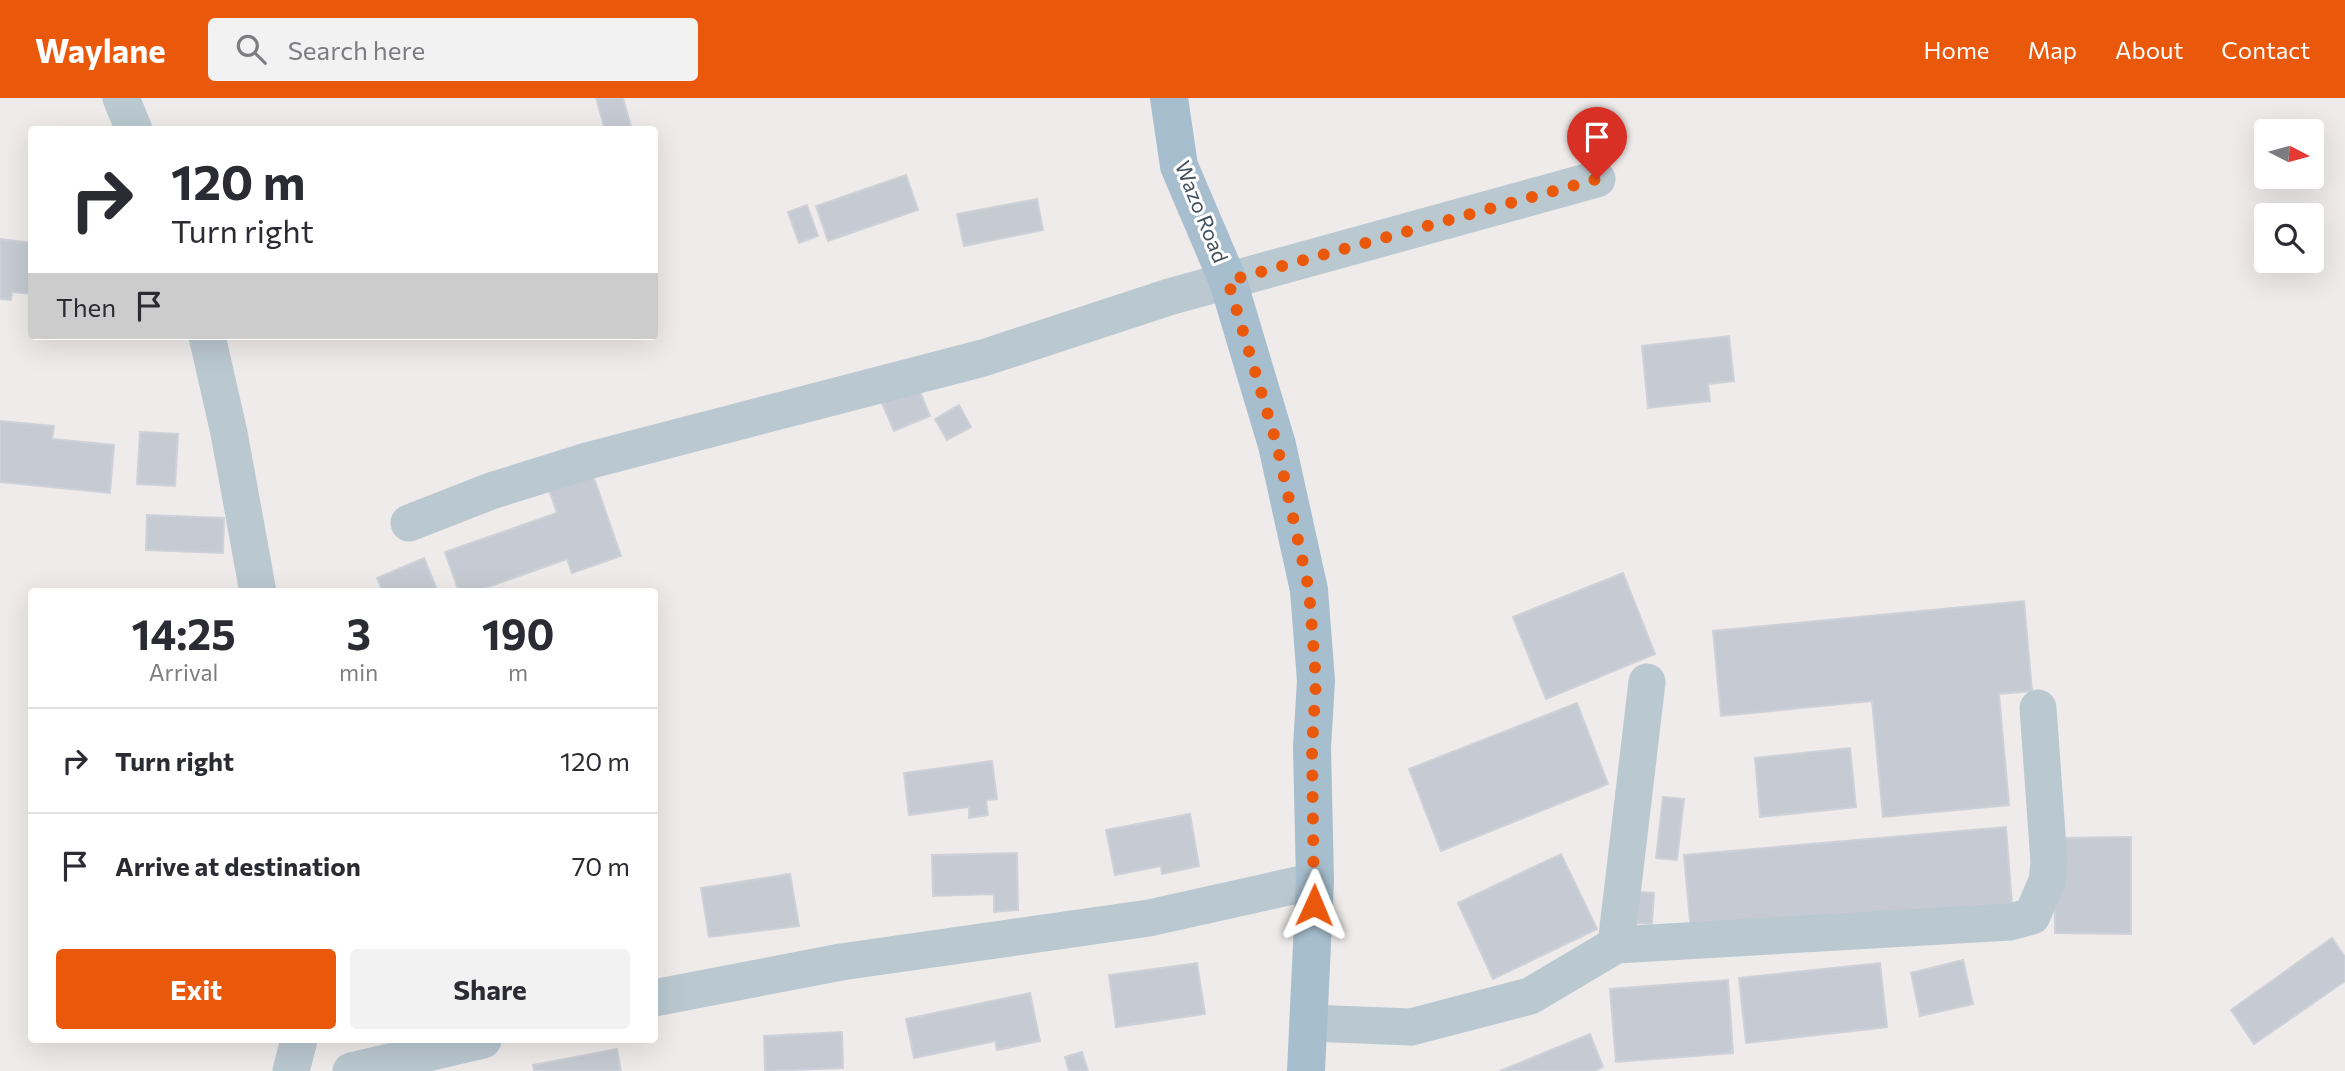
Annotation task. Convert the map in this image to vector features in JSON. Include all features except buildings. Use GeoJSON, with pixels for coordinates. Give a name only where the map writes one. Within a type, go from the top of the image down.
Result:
{"type":"FeatureCollection","features":[{"type":"Feature","properties":{"kind":"main road","name":"Wazo Road"},"geometry":{"type":"LineString","coordinates":[[1169,98],[1179,166],[1228,281],[1277,445],[1309,590],[1316,681],[1312,747],[1315,881],[1306,1071]]}},
{"type":"Feature","properties":{"kind":"street"},"geometry":{"type":"LineString","coordinates":[[121,98],[132,126]]}},
{"type":"Feature","properties":{"kind":"street"},"geometry":{"type":"LineString","coordinates":[[409,523],[491,491],[587,461],[983,358],[1169,297],[1597,179]]}},
{"type":"Feature","properties":{"kind":"street"},"geometry":{"type":"LineString","coordinates":[[208,340],[229,433],[257,588]]}},
{"type":"Feature","properties":{"kind":"street"},"geometry":{"type":"LineString","coordinates":[[1616,945],[1647,682]]}},
{"type":"Feature","properties":{"kind":"street"},"geometry":{"type":"LineString","coordinates":[[1309,1023],[1411,1027],[1530,996],[1616,945],[2010,922],[2032,916],[2047,881],[2049,862],[2038,708]]}},
{"type":"Feature","properties":{"kind":"street"},"geometry":{"type":"LineString","coordinates":[[658,997],[841,962],[1149,918],[1315,881]]}},
{"type":"Feature","properties":{"kind":"street"},"geometry":{"type":"LineString","coordinates":[[291,1071],[298,1043]]}},
{"type":"Feature","properties":{"kind":"street"},"geometry":{"type":"LineString","coordinates":[[351,1071],[470,1043]]}},
{"type":"Feature","properties":{"kind":"route"},"geometry":{"type":"LineString","coordinates":[[1314,905],[1312,747],[1316,681],[1309,590],[1277,445],[1228,281],[1493,210],[1597,179]]}}]}
